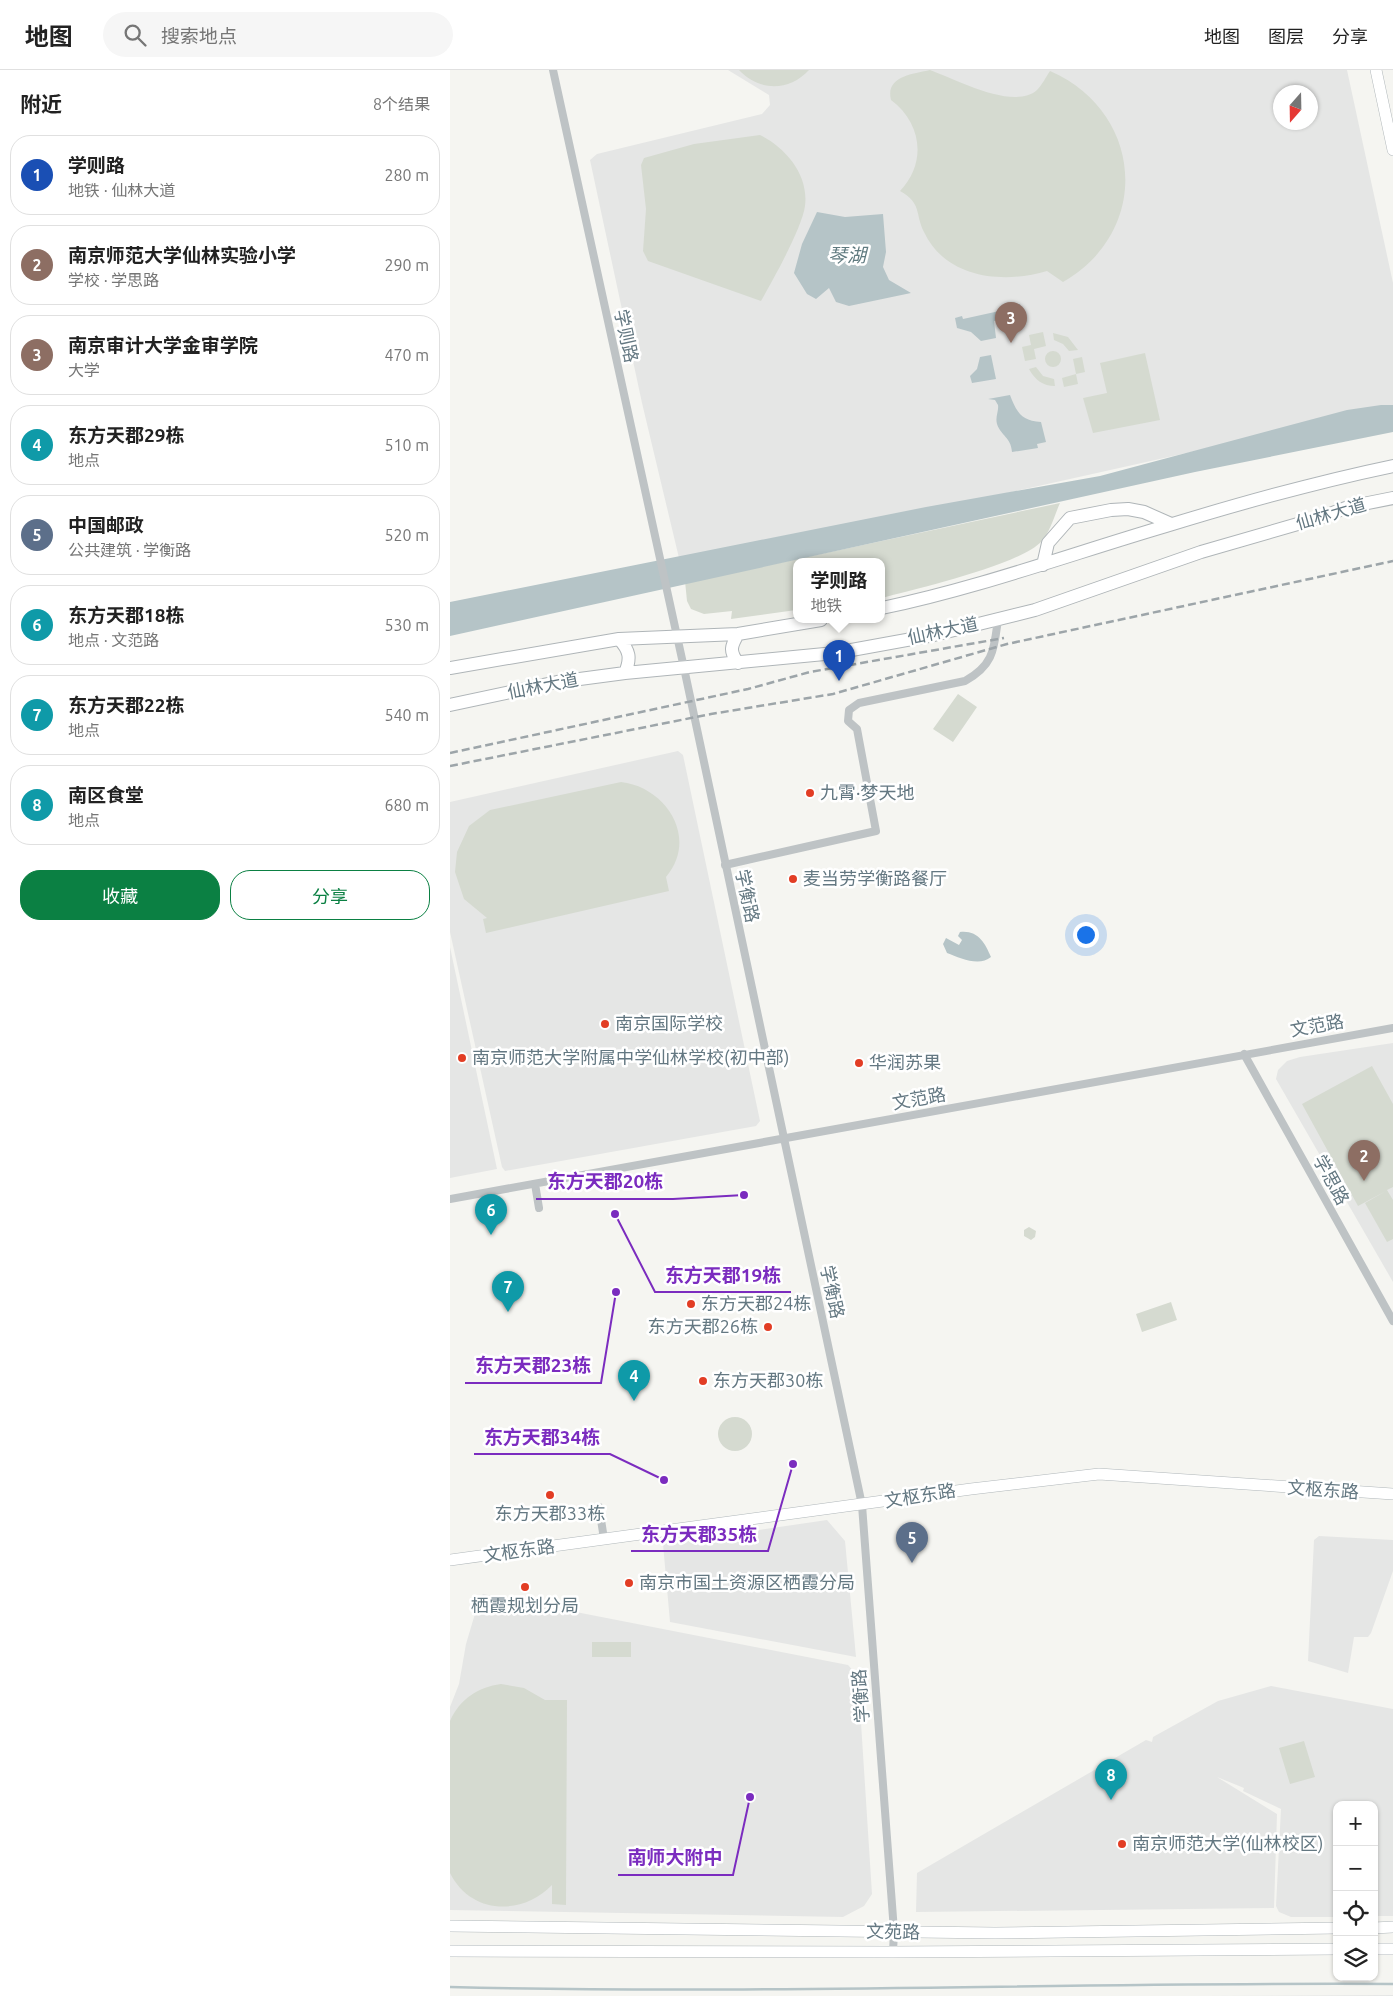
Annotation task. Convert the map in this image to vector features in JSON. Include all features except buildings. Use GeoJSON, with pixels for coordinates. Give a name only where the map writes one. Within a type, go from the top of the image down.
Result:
{"type":"FeatureCollection","features":[{"type":"Feature","properties":{"kind":"main road"},"geometry":{"type":"LineString","coordinates":[[1376,70],[1393,150]]}},
{"type":"Feature","properties":{"kind":"main road","name":"仙林大道"},"geometry":{"type":"LineString","coordinates":[[885,607],[1043,565],[1171,524],[1329,479],[1393,466]]}},
{"type":"Feature","properties":{"kind":"main road","name":"仙林大道"},"geometry":{"type":"LineString","coordinates":[[450,705],[557,682],[625,673],[835,653],[934,635],[1035,610],[1201,552],[1348,507],[1393,498]]}},
{"type":"Feature","properties":{"kind":"main road"},"geometry":{"type":"LineString","coordinates":[[1043,565],[1048,543],[1070,518],[1128,508],[1144,512],[1171,524]]}},
{"type":"Feature","properties":{"kind":"main road","name":"仙林大道"},"geometry":{"type":"LineString","coordinates":[[450,668],[619,639],[738,634],[803,623]]}},
{"type":"Feature","properties":{"kind":"main road"},"geometry":{"type":"LineString","coordinates":[[738,634],[731,646],[731,654],[738,663]]}},
{"type":"Feature","properties":{"kind":"main road"},"geometry":{"type":"LineString","coordinates":[[619,639],[628,649],[631,659],[625,673]]}},
{"type":"Feature","properties":{"kind":"main road","name":"文枢东路"},"geometry":{"type":"LineString","coordinates":[[450,1560],[972,1489],[1099,1474],[1393,1494]]}},
{"type":"Feature","properties":{"kind":"main road","name":"文苑路"},"geometry":{"type":"LineString","coordinates":[[450,1926],[1124,1933],[1333,1928]]}},
{"type":"Feature","properties":{"kind":"main road"},"geometry":{"type":"LineString","coordinates":[[1378,1928],[1393,1927]]}},
{"type":"Feature","properties":{"kind":"main road","name":"文苑路"},"geometry":{"type":"LineString","coordinates":[[450,1951],[893,1952],[1333,1949]]}},
{"type":"Feature","properties":{"kind":"main road"},"geometry":{"type":"LineString","coordinates":[[1378,1949],[1393,1949]]}},
{"type":"Feature","properties":{"kind":"street","name":"学则路"},"geometry":{"type":"LineString","coordinates":[[553,70],[684,668]]}},
{"type":"Feature","properties":{"kind":"street"},"geometry":{"type":"LineString","coordinates":[[725,865],[876,831],[856,729],[848,721],[850,710],[859,704],[965,680],[975,675],[994,653],[998,619]]}},
{"type":"Feature","properties":{"kind":"street","name":"学衡路"},"geometry":{"type":"LineString","coordinates":[[684,668],[862,1505],[894,1931],[893,1952]]}},
{"type":"Feature","properties":{"kind":"street","name":"文范路"},"geometry":{"type":"LineString","coordinates":[[450,1199],[1393,1028]]}},
{"type":"Feature","properties":{"kind":"street","name":"学思路"},"geometry":{"type":"LineString","coordinates":[[1244,1054],[1393,1321]]}},
{"type":"Feature","properties":{"kind":"street"},"geometry":{"type":"LineString","coordinates":[[535,1184],[539,1208]]}},
{"type":"Feature","properties":{"kind":"street"},"geometry":{"type":"LineString","coordinates":[[599,1507],[604,1539]]}},
{"type":"Feature","properties":{"kind":"shaded area"},"geometry":{"type":"Polygon","coordinates":[[[728,70],[1347,70],[1393,283],[1393,407],[693,563],[679,558],[642,403],[590,160],[597,154],[762,114],[770,105],[769,95],[728,70]]]}},
{"type":"Feature","properties":{"kind":"shaded area"},"geometry":{"type":"Polygon","coordinates":[[[739,70],[809,70],[792,82],[774,86],[755,82],[739,70]]]}},
{"type":"Feature","properties":{"kind":"shaded area"},"geometry":{"type":"Polygon","coordinates":[[[930,70],[984,91],[1014,97],[1027,96],[1037,90],[1050,71],[1081,90],[1104,114],[1119,142],[1125,173],[1123,204],[1112,233],[1092,260],[1063,282],[1047,271],[1013,277],[995,277],[978,274],[946,260],[934,248],[921,226],[915,204],[907,195],[900,191],[909,180],[914,168],[917,144],[915,132],[909,120],[891,100],[890,92],[896,81],[909,75],[930,70]]]}},
{"type":"Feature","properties":{"kind":"shaded area"},"geometry":{"type":"Polygon","coordinates":[[[760,135],[779,147],[794,164],[803,184],[805,195],[805,206],[799,227],[761,301],[648,261],[643,251],[646,209],[641,165],[644,158],[694,144],[760,135]]]}},
{"type":"Feature","properties":{"kind":"shaded area"},"geometry":{"type":"Polygon","coordinates":[[[1043,332],[1046,346],[1034,349],[1036,359],[1025,361],[1022,347],[1031,345],[1029,335],[1043,332]]]}},
{"type":"Feature","properties":{"kind":"shaded area"},"geometry":{"type":"Polygon","coordinates":[[[1053,333],[1068,337],[1078,350],[1069,351],[1063,344],[1054,340],[1053,333]]]}},
{"type":"Feature","properties":{"kind":"shaded area"},"geometry":{"type":"Polygon","coordinates":[[[1050,351],[1056,351],[1061,356],[1059,365],[1050,367],[1045,362],[1045,356],[1050,351]]]}},
{"type":"Feature","properties":{"kind":"shaded area"},"geometry":{"type":"Polygon","coordinates":[[[1145,353],[1160,420],[1093,433],[1083,398],[1107,393],[1100,363],[1145,353]]]}},
{"type":"Feature","properties":{"kind":"shaded area"},"geometry":{"type":"Polygon","coordinates":[[[1082,357],[1085,372],[1076,374],[1073,359],[1082,357]]]}},
{"type":"Feature","properties":{"kind":"shaded area"},"geometry":{"type":"Polygon","coordinates":[[[1036,367],[1043,376],[1054,379],[1055,386],[1043,384],[1034,376],[1029,369],[1036,367]]]}},
{"type":"Feature","properties":{"kind":"shaded area"},"geometry":{"type":"Polygon","coordinates":[[[1076,374],[1078,384],[1064,387],[1062,378],[1076,374]]]}},
{"type":"Feature","properties":{"kind":"shaded area"},"geometry":{"type":"Polygon","coordinates":[[[1060,503],[1045,537],[1030,550],[991,567],[885,597],[885,558],[801,558],[1060,503]]]}},
{"type":"Feature","properties":{"kind":"shaded area"},"geometry":{"type":"Polygon","coordinates":[[[793,560],[793,610],[731,619],[732,611],[704,614],[691,609],[687,601],[685,581],[698,580],[793,560]]]}},
{"type":"Feature","properties":{"kind":"shaded area"},"geometry":{"type":"Polygon","coordinates":[[[958,694],[977,707],[953,742],[933,729],[958,694]]]}},
{"type":"Feature","properties":{"kind":"shaded area","name":"南京国际学校"},"geometry":{"type":"Polygon","coordinates":[[[678,751],[683,755],[760,1121],[756,1126],[505,1171],[502,1167],[450,932],[450,802],[678,751]]]}},
{"type":"Feature","properties":{"kind":"shaded area"},"geometry":{"type":"Polygon","coordinates":[[[621,782],[637,786],[652,793],[664,804],[673,817],[678,831],[679,846],[675,862],[666,877],[669,891],[486,933],[483,919],[487,918],[464,899],[455,872],[457,852],[469,826],[490,810],[621,782]]]}},
{"type":"Feature","properties":{"kind":"shaded area","name":"南京师范大学附属中学仙林学校(初中部)"},"geometry":{"type":"Polygon","coordinates":[[[450,947],[497,1169],[450,1178],[450,947]]]}},
{"type":"Feature","properties":{"kind":"shaded area"},"geometry":{"type":"Polygon","coordinates":[[[1393,1043],[1393,1282],[1276,1079],[1278,1070],[1287,1061],[1300,1057],[1393,1043]]]}},
{"type":"Feature","properties":{"kind":"shaded area"},"geometry":{"type":"Polygon","coordinates":[[[1372,1066],[1393,1104],[1393,1187],[1387,1190],[1393,1200],[1393,1239],[1387,1242],[1365,1203],[1386,1191],[1358,1206],[1302,1104],[1372,1066]]]}},
{"type":"Feature","properties":{"kind":"shaded area"},"geometry":{"type":"Polygon","coordinates":[[[1029,1227],[1036,1231],[1035,1237],[1031,1240],[1024,1236],[1024,1230],[1029,1227]]]}},
{"type":"Feature","properties":{"kind":"shaded area"},"geometry":{"type":"Polygon","coordinates":[[[1171,1302],[1177,1320],[1142,1332],[1136,1314],[1171,1302]]]}},
{"type":"Feature","properties":{"kind":"shaded area"},"geometry":{"type":"Polygon","coordinates":[[[735,1417],[742,1418],[747,1422],[751,1427],[751,1441],[747,1446],[742,1450],[735,1451],[728,1450],[723,1446],[719,1441],[718,1434],[719,1427],[723,1422],[728,1418],[735,1417]]]}},
{"type":"Feature","properties":{"kind":"shaded area"},"geometry":{"type":"Polygon","coordinates":[[[827,1520],[845,1541],[856,1657],[670,1622],[663,1544],[827,1520]]]}},
{"type":"Feature","properties":{"kind":"shaded area"},"geometry":{"type":"Polygon","coordinates":[[[1319,1536],[1393,1540],[1393,1571],[1371,1633],[1368,1637],[1354,1637],[1348,1673],[1308,1661],[1314,1540],[1319,1536]]]}},
{"type":"Feature","properties":{"kind":"shaded area"},"geometry":{"type":"Polygon","coordinates":[[[483,1594],[848,1665],[858,1676],[872,1894],[864,1906],[843,1917],[450,1910],[450,1707],[459,1684],[466,1644],[480,1597],[483,1594]]]}},
{"type":"Feature","properties":{"kind":"shaded area"},"geometry":{"type":"Polygon","coordinates":[[[592,1642],[631,1642],[631,1657],[592,1657],[592,1642]]]}},
{"type":"Feature","properties":{"kind":"shaded area"},"geometry":{"type":"Polygon","coordinates":[[[501,1684],[524,1688],[545,1700],[567,1700],[566,1905],[552,1904],[552,1885],[540,1895],[512,1906],[484,1903],[471,1897],[459,1887],[450,1873],[450,1721],[464,1700],[477,1691],[501,1684]]]}},
{"type":"Feature","properties":{"kind":"shaded area"},"geometry":{"type":"Polygon","coordinates":[[[1271,1686],[1393,1709],[1393,1916],[1378,1916],[1378,1801],[1333,1801],[1333,1917],[1291,1917],[1279,1912],[1276,1906],[1281,1809],[1243,1791],[1244,1788],[1217,1777],[1277,1814],[1274,1908],[916,1912],[917,1873],[1146,1740],[1152,1742],[1153,1737],[1218,1701],[1271,1686]]]}},
{"type":"Feature","properties":{"kind":"shaded area"},"geometry":{"type":"Polygon","coordinates":[[[1304,1741],[1315,1777],[1290,1784],[1279,1748],[1304,1741]]]}},
{"type":"Feature","properties":{"kind":"shaded area"},"geometry":{"type":"Polygon","coordinates":[[[1393,1995],[1393,1996],[1203,1996],[1393,1995]]]}},
{"type":"Feature","properties":{"kind":"water","name":"琴湖"},"geometry":{"type":"Polygon","coordinates":[[[817,212],[845,217],[883,214],[886,252],[883,267],[889,280],[911,293],[849,306],[836,302],[829,288],[816,299],[807,294],[794,273],[802,244],[817,212]]]}},
{"type":"Feature","properties":{"kind":"water"},"geometry":{"type":"Polygon","coordinates":[[[1020,304],[1022,314],[994,321],[996,338],[981,341],[971,332],[957,328],[955,318],[962,316],[963,319],[1013,308],[1013,305],[1020,304]]]}},
{"type":"Feature","properties":{"kind":"water"},"geometry":{"type":"Polygon","coordinates":[[[991,355],[996,379],[972,383],[970,376],[977,369],[980,357],[991,355]]]}},
{"type":"Feature","properties":{"kind":"water"},"geometry":{"type":"Polygon","coordinates":[[[1010,395],[1020,414],[1029,420],[1041,422],[1046,442],[1037,444],[1038,448],[1012,452],[1010,443],[999,428],[997,421],[998,405],[995,400],[988,399],[1010,395]]]}},
{"type":"Feature","properties":{"kind":"water"},"geometry":{"type":"Polygon","coordinates":[[[1393,405],[1393,432],[1195,472],[804,558],[793,558],[793,560],[450,636],[450,602],[926,507],[1100,476],[1347,410],[1393,405]]]}},
{"type":"Feature","properties":{"kind":"water"},"geometry":{"type":"Polygon","coordinates":[[[960,932],[972,933],[980,938],[991,957],[986,960],[975,961],[947,953],[943,944],[946,938],[959,945],[962,940],[958,936],[960,932]]]}},
{"type":"Feature","properties":{"kind":"waterway"},"geometry":{"type":"LineString","coordinates":[[450,1987],[686,1990],[1393,1984]]}},
{"type":"Feature","properties":{"kind":"railway"},"geometry":{"type":"LineString","coordinates":[[450,766],[711,714],[833,694],[1007,644],[1393,561]]}},
{"type":"Feature","properties":{"kind":"railway"},"geometry":{"type":"LineString","coordinates":[[450,753],[748,689],[810,672],[1004,638]]}},
{"type":"Feature","properties":{"kind":"place","name":"南京审计大学金审学院"},"geometry":{"type":"Point","coordinates":[1011,343]}},
{"type":"Feature","properties":{"kind":"place","name":"学则路"},"geometry":{"type":"Point","coordinates":[839,681]}},
{"type":"Feature","properties":{"kind":"place","name":"九霄·梦天地"},"geometry":{"type":"Point","coordinates":[810,793]}},
{"type":"Feature","properties":{"kind":"place","name":"麦当劳学衡路餐厅"},"geometry":{"type":"Point","coordinates":[793,879]}},
{"type":"Feature","properties":{"kind":"place","name":"南京国际学校"},"geometry":{"type":"Point","coordinates":[605,1024]}},
{"type":"Feature","properties":{"kind":"place","name":"南京师范大学附属中学仙林学校(初中部)"},"geometry":{"type":"Point","coordinates":[462,1058]}},
{"type":"Feature","properties":{"kind":"place","name":"华润苏果"},"geometry":{"type":"Point","coordinates":[859,1063]}},
{"type":"Feature","properties":{"kind":"place","name":"南京师范大学仙林实验小学"},"geometry":{"type":"Point","coordinates":[1364,1181]}},
{"type":"Feature","properties":{"kind":"place","name":"东方天郡20栋"},"geometry":{"type":"Point","coordinates":[744,1195]}},
{"type":"Feature","properties":{"kind":"place","name":"东方天郡19栋"},"geometry":{"type":"Point","coordinates":[615,1214]}},
{"type":"Feature","properties":{"kind":"place","name":"东方天郡18栋"},"geometry":{"type":"Point","coordinates":[491,1235]}},
{"type":"Feature","properties":{"kind":"place","name":"东方天郡23栋"},"geometry":{"type":"Point","coordinates":[616,1292]}},
{"type":"Feature","properties":{"kind":"place","name":"东方天郡24栋"},"geometry":{"type":"Point","coordinates":[691,1304]}},
{"type":"Feature","properties":{"kind":"place","name":"东方天郡22栋"},"geometry":{"type":"Point","coordinates":[508,1312]}},
{"type":"Feature","properties":{"kind":"place","name":"东方天郡26栋"},"geometry":{"type":"Point","coordinates":[768,1327]}},
{"type":"Feature","properties":{"kind":"place","name":"东方天郡30栋"},"geometry":{"type":"Point","coordinates":[703,1381]}},
{"type":"Feature","properties":{"kind":"place","name":"东方天郡29栋"},"geometry":{"type":"Point","coordinates":[634,1401]}},
{"type":"Feature","properties":{"kind":"place","name":"东方天郡35栋"},"geometry":{"type":"Point","coordinates":[793,1464]}},
{"type":"Feature","properties":{"kind":"place","name":"东方天郡34栋"},"geometry":{"type":"Point","coordinates":[664,1480]}},
{"type":"Feature","properties":{"kind":"place","name":"东方天郡33栋"},"geometry":{"type":"Point","coordinates":[550,1495]}},
{"type":"Feature","properties":{"kind":"place","name":"中国邮政"},"geometry":{"type":"Point","coordinates":[912,1563]}},
{"type":"Feature","properties":{"kind":"place","name":"南京市国土资源区栖霞分局"},"geometry":{"type":"Point","coordinates":[629,1583]}},
{"type":"Feature","properties":{"kind":"place","name":"栖霞规划分局"},"geometry":{"type":"Point","coordinates":[525,1587]}},
{"type":"Feature","properties":{"kind":"place","name":"南师大附中"},"geometry":{"type":"Point","coordinates":[750,1797]}},
{"type":"Feature","properties":{"kind":"place","name":"南区食堂"},"geometry":{"type":"Point","coordinates":[1111,1800]}},
{"type":"Feature","properties":{"kind":"place","name":"南京师范大学(仙林校区)"},"geometry":{"type":"Point","coordinates":[1122,1844]}}]}
